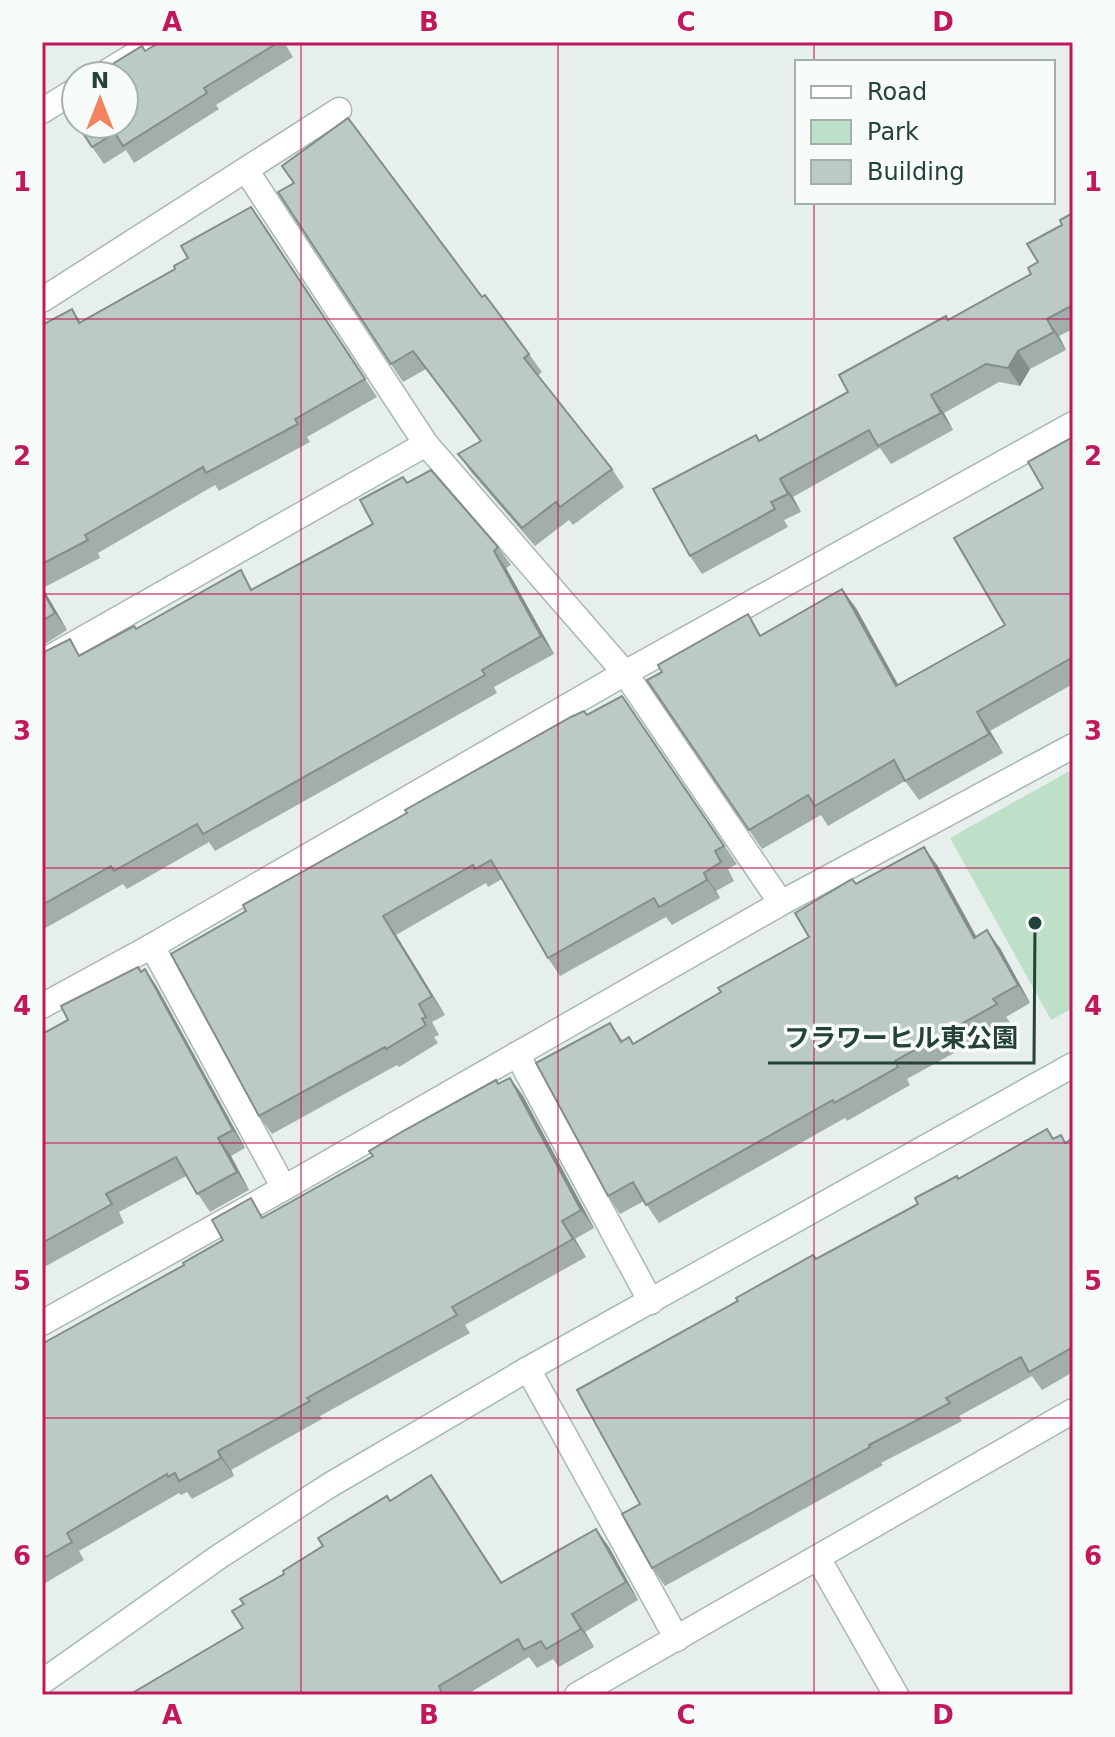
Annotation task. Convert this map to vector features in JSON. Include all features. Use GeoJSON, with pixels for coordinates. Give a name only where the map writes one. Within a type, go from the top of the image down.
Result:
{"type":"FeatureCollection","features":[{"type":"Feature","properties":{"kind":"street"},"geometry":{"type":"LineString","coordinates":[[126,60],[156,42]]}},
{"type":"Feature","properties":{"kind":"street"},"geometry":{"type":"LineString","coordinates":[[42,111],[60,100]]}},
{"type":"Feature","properties":{"kind":"street"},"geometry":{"type":"LineString","coordinates":[[42,300],[339,110]]}},
{"type":"Feature","properties":{"kind":"street"},"geometry":{"type":"LineString","coordinates":[[246,170],[426,444],[625,673],[781,903]]}},
{"type":"Feature","properties":{"kind":"street"},"geometry":{"type":"LineString","coordinates":[[42,1006],[152,946],[625,673],[1073,424]]}},
{"type":"Feature","properties":{"kind":"street"},"geometry":{"type":"LineString","coordinates":[[42,662],[426,444]]}},
{"type":"Feature","properties":{"kind":"street"},"geometry":{"type":"LineString","coordinates":[[42,1323],[781,903],[1073,746]]}},
{"type":"Feature","properties":{"kind":"street"},"geometry":{"type":"LineString","coordinates":[[152,946],[284,1188]]}},
{"type":"Feature","properties":{"kind":"street"},"geometry":{"type":"LineString","coordinates":[[517,1054],[651,1302]]}},
{"type":"Feature","properties":{"kind":"street"},"geometry":{"type":"LineString","coordinates":[[42,1682],[220,1556],[330,1485],[528,1369],[1073,1065]]}},
{"type":"Feature","properties":{"kind":"street"},"geometry":{"type":"LineString","coordinates":[[528,1369],[677,1639]]}},
{"type":"Feature","properties":{"kind":"street"},"geometry":{"type":"LineString","coordinates":[[577,1695],[1073,1411]]}},
{"type":"Feature","properties":{"kind":"street"},"geometry":{"type":"LineString","coordinates":[[818,1558],[896,1695]]}},
{"type":"Feature","properties":{"kind":"green space"},"geometry":{"type":"Polygon","coordinates":[[[1073,769],[1073,1008],[1051,1020],[950,838],[1073,769]]]}},
{"type":"Feature","properties":{"kind":"building"},"geometry":{"type":"Polygon","coordinates":[[[160,42],[279,42],[204,88],[207,93],[140,135],[140,60],[119,60],[142,46],[145,51],[160,42]]]}},
{"type":"Feature","properties":{"kind":"building"},"geometry":{"type":"Polygon","coordinates":[[[348,118],[482,297],[485,295],[529,354],[524,358],[612,469],[560,507],[556,502],[522,528],[458,454],[481,441],[413,351],[391,364],[278,192],[294,183],[282,166],[348,118]]]}},
{"type":"Feature","properties":{"kind":"building"},"geometry":{"type":"Polygon","coordinates":[[[87,140],[104,140],[92,147],[87,140]]]}},
{"type":"Feature","properties":{"kind":"building"},"geometry":{"type":"Polygon","coordinates":[[[251,207],[365,379],[295,419],[298,424],[206,473],[203,467],[85,535],[88,540],[42,564],[42,325],[72,309],[79,323],[175,269],[174,266],[188,258],[181,246],[251,207]]]}},
{"type":"Feature","properties":{"kind":"building"},"geometry":{"type":"Polygon","coordinates":[[[1073,213],[1073,305],[1047,319],[1054,332],[1018,351],[1008,368],[986,364],[931,395],[941,413],[878,446],[869,430],[780,479],[788,494],[771,502],[775,509],[690,556],[653,489],[756,435],[759,441],[848,392],[839,375],[946,316],[948,320],[1031,274],[1028,268],[1038,262],[1027,244],[1062,225],[1060,220],[1073,213]]]}},
{"type":"Feature","properties":{"kind":"building"},"geometry":{"type":"Polygon","coordinates":[[[1073,437],[1073,657],[977,712],[989,734],[905,781],[894,760],[815,806],[808,795],[749,830],[647,680],[662,672],[658,665],[748,614],[760,636],[842,589],[896,686],[1005,625],[954,538],[1043,488],[1028,462],[1073,437]]]}},
{"type":"Feature","properties":{"kind":"building"},"geometry":{"type":"Polygon","coordinates":[[[431,470],[498,547],[494,551],[541,636],[482,670],[485,675],[203,834],[197,824],[114,871],[111,866],[42,905],[42,653],[70,639],[79,656],[134,626],[136,629],[241,570],[251,590],[373,524],[360,500],[403,477],[407,483],[431,470]]]}},
{"type":"Feature","properties":{"kind":"building"},"geometry":{"type":"Polygon","coordinates":[[[42,590],[55,613],[42,621],[42,590]]]}},
{"type":"Feature","properties":{"kind":"building"},"geometry":{"type":"Polygon","coordinates":[[[622,696],[724,846],[715,851],[721,862],[704,873],[707,880],[659,907],[654,898],[548,958],[491,860],[475,869],[473,865],[383,916],[432,996],[419,1004],[426,1017],[422,1019],[426,1025],[259,1116],[171,954],[246,911],[243,905],[407,813],[405,810],[571,717],[584,711],[587,715],[622,696]]]}},
{"type":"Feature","properties":{"kind":"building"},"geometry":{"type":"Polygon","coordinates":[[[924,847],[974,938],[987,930],[1018,985],[993,999],[997,1004],[895,1061],[898,1067],[646,1205],[633,1182],[608,1196],[536,1063],[610,1023],[621,1042],[629,1037],[633,1044],[721,992],[718,988],[809,937],[795,913],[852,879],[856,884],[924,847]]]}},
{"type":"Feature","properties":{"kind":"building"},"geometry":{"type":"Polygon","coordinates":[[[138,967],[141,972],[145,969],[233,1130],[218,1138],[237,1172],[197,1194],[176,1157],[106,1194],[112,1204],[42,1243],[42,1034],[68,1020],[61,1006],[138,967]]]}},
{"type":"Feature","properties":{"kind":"building"},"geometry":{"type":"Polygon","coordinates":[[[510,1078],[581,1210],[562,1221],[573,1239],[452,1307],[457,1315],[218,1451],[221,1458],[179,1481],[175,1473],[168,1477],[167,1474],[67,1533],[72,1542],[42,1559],[42,1344],[223,1240],[212,1220],[251,1198],[262,1218],[373,1156],[369,1151],[405,1130],[496,1080],[498,1084],[510,1078]]]}},
{"type":"Feature","properties":{"kind":"building"},"geometry":{"type":"Polygon","coordinates":[[[1047,1129],[1053,1139],[1061,1135],[1065,1143],[1073,1138],[1073,1347],[1029,1372],[1021,1357],[946,1398],[950,1403],[869,1445],[652,1568],[622,1514],[640,1504],[577,1390],[738,1301],[736,1298],[813,1255],[816,1259],[918,1204],[915,1198],[957,1176],[958,1179],[1047,1129]]]}},
{"type":"Feature","properties":{"kind":"building"},"geometry":{"type":"Polygon","coordinates":[[[431,1475],[501,1583],[596,1529],[626,1582],[572,1614],[581,1629],[546,1649],[541,1641],[524,1650],[518,1639],[439,1686],[442,1693],[438,1695],[129,1695],[243,1628],[232,1611],[244,1604],[240,1599],[284,1574],[283,1571],[323,1546],[318,1538],[387,1496],[390,1501],[431,1475]]]}},
{"type":"Feature","properties":{"kind":"place","name":"フラワーヒル東公園"},"geometry":{"type":"Point","coordinates":[1035,923]}}]}
